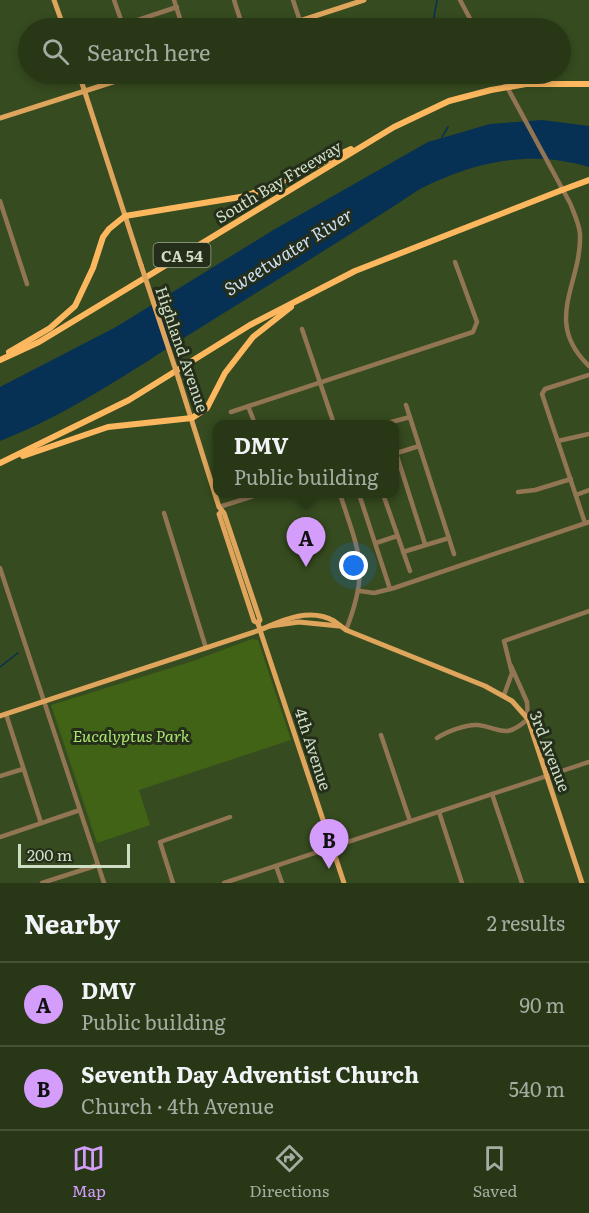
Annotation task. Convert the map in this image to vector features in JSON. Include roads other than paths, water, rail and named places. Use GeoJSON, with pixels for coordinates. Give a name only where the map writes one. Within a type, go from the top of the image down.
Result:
{"type":"FeatureCollection","features":[{"type":"Feature","properties":{"kind":"highway","name":"South Bay Freeway"},"geometry":{"type":"LineString","coordinates":[[0,358],[39,342],[418,114],[491,90],[526,84],[589,84]]}},
{"type":"Feature","properties":{"kind":"highway"},"geometry":{"type":"LineString","coordinates":[[0,358],[65,318],[82,293],[103,237],[125,216],[246,196],[362,146]]}},
{"type":"Feature","properties":{"kind":"highway"},"geometry":{"type":"LineString","coordinates":[[0,463],[129,400],[250,325],[355,270],[589,182]]}},
{"type":"Feature","properties":{"kind":"highway"},"geometry":{"type":"LineString","coordinates":[[0,463],[108,427],[192,417],[207,408],[225,373],[253,337],[309,295]]}},
{"type":"Feature","properties":{"kind":"main road"},"geometry":{"type":"LineString","coordinates":[[54,0],[60,18]]}},
{"type":"Feature","properties":{"kind":"main road"},"geometry":{"type":"LineString","coordinates":[[309,18],[364,0]]}},
{"type":"Feature","properties":{"kind":"main road","name":"Highland Avenue"},"geometry":{"type":"LineString","coordinates":[[83,84],[213,483]]}},
{"type":"Feature","properties":{"kind":"main road"},"geometry":{"type":"LineString","coordinates":[[0,118],[107,84]]}},
{"type":"Feature","properties":{"kind":"main road","name":"4th Avenue"},"geometry":{"type":"LineString","coordinates":[[217,498],[260,620],[258,623],[260,630],[344,883]]}},
{"type":"Feature","properties":{"kind":"main road","name":"3rd Avenue"},"geometry":{"type":"LineString","coordinates":[[3,715],[260,630],[281,620],[306,616],[335,621],[346,630],[504,695],[520,708],[528,719],[582,883]]}},
{"type":"Feature","properties":{"kind":"street"},"geometry":{"type":"LineString","coordinates":[[114,0],[120,18]]}},
{"type":"Feature","properties":{"kind":"street"},"geometry":{"type":"LineString","coordinates":[[174,0],[180,18]]}},
{"type":"Feature","properties":{"kind":"street"},"geometry":{"type":"LineString","coordinates":[[234,0],[240,18]]}},
{"type":"Feature","properties":{"kind":"street"},"geometry":{"type":"LineString","coordinates":[[293,0],[299,18]]}},
{"type":"Feature","properties":{"kind":"street"},"geometry":{"type":"LineString","coordinates":[[460,0],[470,18]]}},
{"type":"Feature","properties":{"kind":"street"},"geometry":{"type":"LineString","coordinates":[[147,18],[177,7]]}},
{"type":"Feature","properties":{"kind":"street"},"geometry":{"type":"LineString","coordinates":[[505,84],[575,213],[580,233],[566,308],[567,333],[573,347],[589,366]]}},
{"type":"Feature","properties":{"kind":"street"},"geometry":{"type":"LineString","coordinates":[[0,201],[27,284]]}},
{"type":"Feature","properties":{"kind":"street"},"geometry":{"type":"LineString","coordinates":[[231,412],[476,330],[477,322],[455,262]]}},
{"type":"Feature","properties":{"kind":"street"},"geometry":{"type":"LineString","coordinates":[[302,329],[333,420]]}},
{"type":"Feature","properties":{"kind":"street"},"geometry":{"type":"LineString","coordinates":[[360,591],[374,593],[390,589],[587,523],[542,394],[545,389],[589,375]]}},
{"type":"Feature","properties":{"kind":"street"},"geometry":{"type":"LineString","coordinates":[[406,405],[454,554]]}},
{"type":"Feature","properties":{"kind":"street"},"geometry":{"type":"LineString","coordinates":[[248,406],[253,420]]}},
{"type":"Feature","properties":{"kind":"street"},"geometry":{"type":"LineString","coordinates":[[399,420],[410,417]]}},
{"type":"Feature","properties":{"kind":"street"},"geometry":{"type":"LineString","coordinates":[[558,441],[589,434]]}},
{"type":"Feature","properties":{"kind":"street"},"geometry":{"type":"LineString","coordinates":[[399,452],[419,446]]}},
{"type":"Feature","properties":{"kind":"street"},"geometry":{"type":"LineString","coordinates":[[399,465],[425,544]]}},
{"type":"Feature","properties":{"kind":"street"},"geometry":{"type":"LineString","coordinates":[[518,492],[535,490],[571,479]]}},
{"type":"Feature","properties":{"kind":"street"},"geometry":{"type":"LineString","coordinates":[[576,495],[589,490]]}},
{"type":"Feature","properties":{"kind":"street"},"geometry":{"type":"LineString","coordinates":[[220,509],[249,498]]}},
{"type":"Feature","properties":{"kind":"street"},"geometry":{"type":"LineString","coordinates":[[341,498],[361,564],[360,591],[346,630]]}},
{"type":"Feature","properties":{"kind":"street"},"geometry":{"type":"LineString","coordinates":[[360,498],[390,589]]}},
{"type":"Feature","properties":{"kind":"street"},"geometry":{"type":"LineString","coordinates":[[385,498],[410,571]]}},
{"type":"Feature","properties":{"kind":"street"},"geometry":{"type":"LineString","coordinates":[[164,513],[206,648]]}},
{"type":"Feature","properties":{"kind":"street"},"geometry":{"type":"LineString","coordinates":[[376,543],[398,536]]}},
{"type":"Feature","properties":{"kind":"street"},"geometry":{"type":"LineString","coordinates":[[403,552],[449,538]]}},
{"type":"Feature","properties":{"kind":"street"},"geometry":{"type":"LineString","coordinates":[[0,568],[104,883]]}},
{"type":"Feature","properties":{"kind":"street"},"geometry":{"type":"LineString","coordinates":[[436,738],[477,725],[498,732],[506,731],[528,719],[527,702],[504,644],[508,638],[589,611]]}},
{"type":"Feature","properties":{"kind":"street"},"geometry":{"type":"LineString","coordinates":[[504,695],[511,677],[511,666]]}},
{"type":"Feature","properties":{"kind":"street"},"geometry":{"type":"LineString","coordinates":[[3,715],[41,823]]}},
{"type":"Feature","properties":{"kind":"street"},"geometry":{"type":"LineString","coordinates":[[381,735],[410,822]]}},
{"type":"Feature","properties":{"kind":"street"},"geometry":{"type":"LineString","coordinates":[[224,883],[589,762]]}},
{"type":"Feature","properties":{"kind":"street"},"geometry":{"type":"LineString","coordinates":[[0,776],[23,769]]}},
{"type":"Feature","properties":{"kind":"street"},"geometry":{"type":"LineString","coordinates":[[492,794],[522,883]]}},
{"type":"Feature","properties":{"kind":"street"},"geometry":{"type":"LineString","coordinates":[[0,837],[80,810]]}},
{"type":"Feature","properties":{"kind":"street"},"geometry":{"type":"LineString","coordinates":[[439,812],[462,883]]}},
{"type":"Feature","properties":{"kind":"street"},"geometry":{"type":"LineString","coordinates":[[172,883],[160,842],[230,817]]}},
{"type":"Feature","properties":{"kind":"street"},"geometry":{"type":"LineString","coordinates":[[42,883],[98,865]]}},
{"type":"Feature","properties":{"kind":"street"},"geometry":{"type":"LineString","coordinates":[[276,866],[282,883]]}},
{"type":"Feature","properties":{"kind":"water","name":"Sweetwater River"},"geometry":{"type":"Polygon","coordinates":[[[542,120],[589,126],[589,167],[545,159],[502,161],[481,165],[420,189],[100,390],[51,418],[0,441],[0,387],[116,327],[275,229],[428,142],[490,124],[542,120]]]}},
{"type":"Feature","properties":{"kind":"waterway"},"geometry":{"type":"LineString","coordinates":[[434,18],[437,0]]}},
{"type":"Feature","properties":{"kind":"waterway"},"geometry":{"type":"LineString","coordinates":[[442,137],[448,127]]}},
{"type":"Feature","properties":{"kind":"waterway"},"geometry":{"type":"LineString","coordinates":[[0,667],[18,653]]}},
{"type":"Feature","properties":{"kind":"place","name":"DMV"},"geometry":{"type":"Point","coordinates":[306,567]}},
{"type":"Feature","properties":{"kind":"place","name":"Seventh Day Adventist Church"},"geometry":{"type":"Point","coordinates":[329,869]}},
{"type":"Feature","properties":{"kind":"park label","name":"Eucalyptus Park"},"geometry":{"type":"Point","coordinates":[131,735]}}]}
